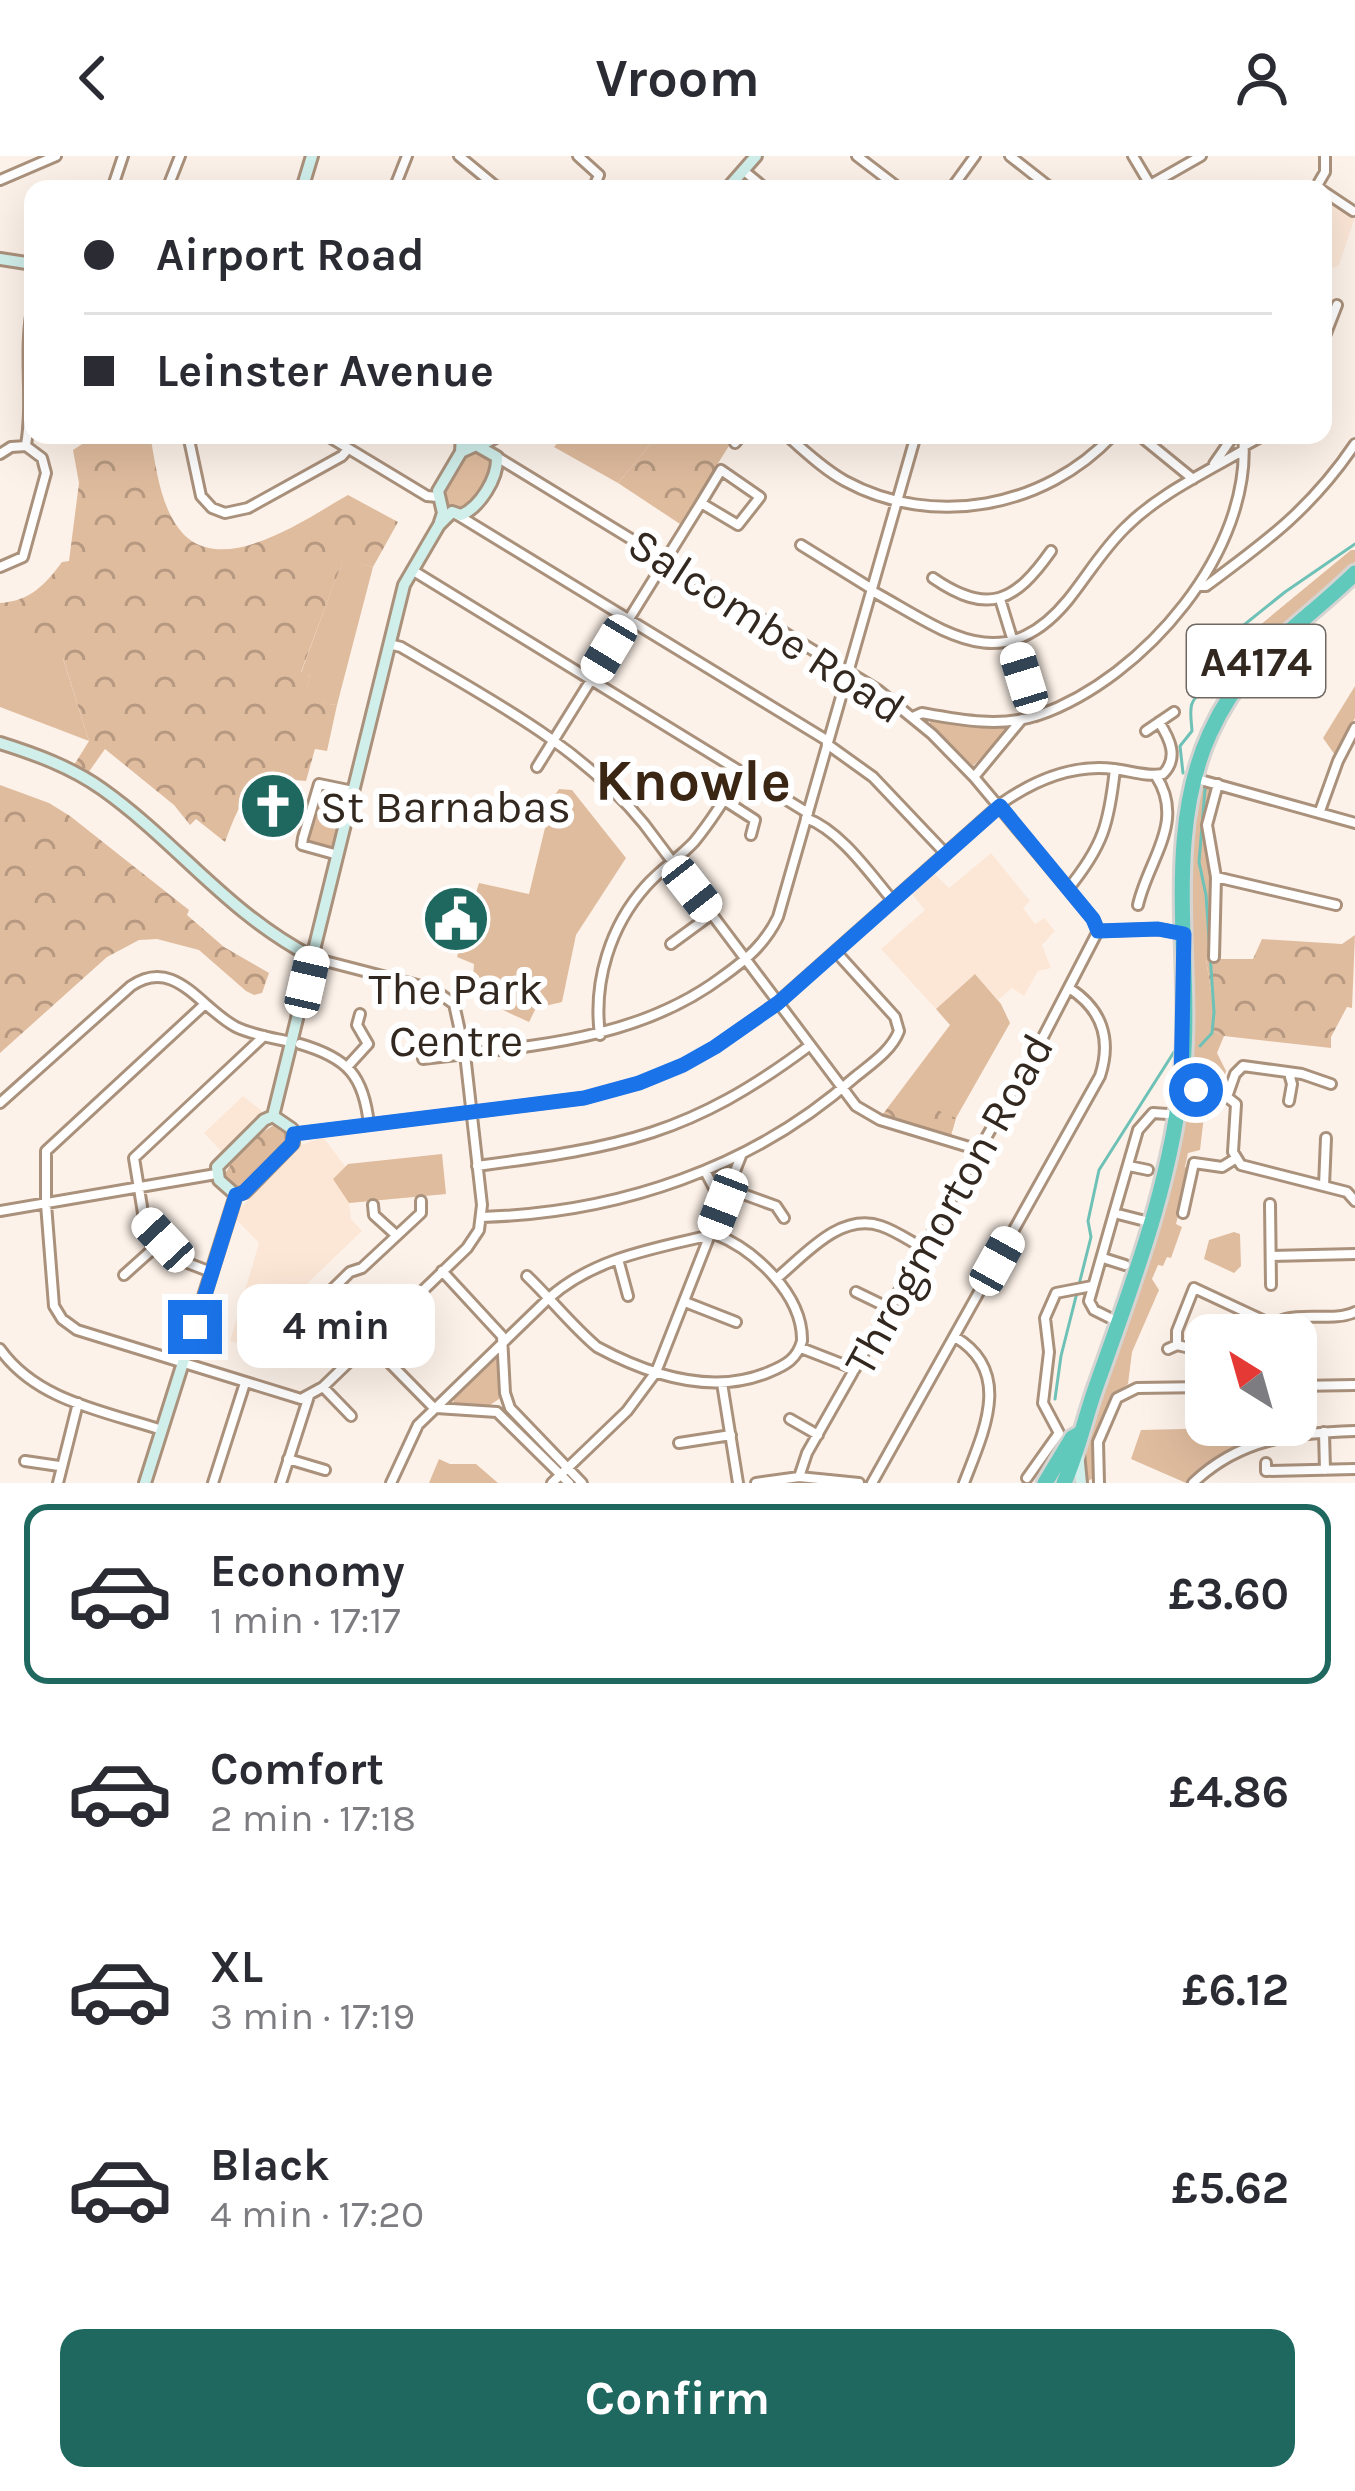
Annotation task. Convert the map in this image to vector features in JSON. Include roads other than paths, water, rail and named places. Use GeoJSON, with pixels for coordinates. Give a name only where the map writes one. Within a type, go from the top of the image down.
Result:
{"type":"FeatureCollection","features":[{"type":"Feature","properties":{"kind":"highway","name":"A4174"},"geometry":{"type":"LineString","coordinates":[[1063,1479],[1120,1323],[1168,1171],[1181,1087],[1185,836],[1208,735],[1244,675],[1280,635],[1355,573]]}},
{"type":"Feature","properties":{"kind":"street"},"geometry":{"type":"LineString","coordinates":[[0,180],[56,156]]}},
{"type":"Feature","properties":{"kind":"street"},"geometry":{"type":"LineString","coordinates":[[459,156],[486,180]]}},
{"type":"Feature","properties":{"kind":"street"},"geometry":{"type":"LineString","coordinates":[[578,156],[599,175],[597,180]]}},
{"type":"Feature","properties":{"kind":"street"},"geometry":{"type":"LineString","coordinates":[[736,180],[756,156]]}},
{"type":"Feature","properties":{"kind":"street"},"geometry":{"type":"LineString","coordinates":[[1010,156],[1041,180]]}},
{"type":"Feature","properties":{"kind":"street"},"geometry":{"type":"LineString","coordinates":[[1161,180],[1201,156]]}},
{"type":"Feature","properties":{"kind":"street"},"geometry":{"type":"LineString","coordinates":[[864,158],[890,180]]}},
{"type":"Feature","properties":{"kind":"street"},"geometry":{"type":"LineString","coordinates":[[744,171],[755,180]]}},
{"type":"Feature","properties":{"kind":"street"},"geometry":{"type":"LineString","coordinates":[[1332,318],[1337,305]]}},
{"type":"Feature","properties":{"kind":"street"},"geometry":{"type":"LineString","coordinates":[[190,444],[201,496],[226,514],[248,508],[342,456],[348,448]]}},
{"type":"Feature","properties":{"kind":"street"},"geometry":{"type":"LineString","coordinates":[[341,444],[827,742],[873,777],[946,854]]}},
{"type":"Feature","properties":{"kind":"street"},"geometry":{"type":"LineString","coordinates":[[273,1116],[317,958],[389,644],[411,570],[447,507],[440,484],[461,444]]}},
{"type":"Feature","properties":{"kind":"street"},"geometry":{"type":"LineString","coordinates":[[496,473],[499,444]]}},
{"type":"Feature","properties":{"kind":"street"},"geometry":{"type":"LineString","coordinates":[[798,444],[845,481],[898,501],[961,506],[1011,499],[1066,473],[1102,444]]}},
{"type":"Feature","properties":{"kind":"street"},"geometry":{"type":"LineString","coordinates":[[423,1059],[600,1034],[676,1007],[746,960],[765,939],[778,916],[914,444]]}},
{"type":"Feature","properties":{"kind":"street"},"geometry":{"type":"LineString","coordinates":[[1149,444],[1193,479]]}},
{"type":"Feature","properties":{"kind":"street"},"geometry":{"type":"LineString","coordinates":[[1209,470],[1238,444]]}},
{"type":"Feature","properties":{"kind":"street"},"geometry":{"type":"LineString","coordinates":[[801,545],[956,638],[983,643],[1012,639],[1056,612],[1096,559],[1141,512],[1209,470],[1238,444]]}},
{"type":"Feature","properties":{"kind":"street"},"geometry":{"type":"LineString","coordinates":[[914,717],[922,713],[988,722],[1036,716],[1089,689],[1131,660],[1197,586],[1230,524],[1241,444]]}},
{"type":"Feature","properties":{"kind":"street"},"geometry":{"type":"LineString","coordinates":[[1197,586],[1206,586],[1276,536],[1315,498],[1355,444]]}},
{"type":"Feature","properties":{"kind":"street"},"geometry":{"type":"LineString","coordinates":[[477,445],[496,456]]}},
{"type":"Feature","properties":{"kind":"street"},"geometry":{"type":"LineString","coordinates":[[0,454],[26,446],[42,458],[44,482],[23,557],[0,567]]}},
{"type":"Feature","properties":{"kind":"street","name":"Salcombe Road"},"geometry":{"type":"LineString","coordinates":[[496,456],[849,670],[914,717],[1000,806],[1098,931]]}},
{"type":"Feature","properties":{"kind":"street"},"geometry":{"type":"LineString","coordinates":[[476,526],[470,518],[474,508],[496,473],[512,465]]}},
{"type":"Feature","properties":{"kind":"street"},"geometry":{"type":"LineString","coordinates":[[537,767],[721,470],[760,497],[738,525],[701,503]]}},
{"type":"Feature","properties":{"kind":"street"},"geometry":{"type":"LineString","coordinates":[[447,507],[474,508]]}},
{"type":"Feature","properties":{"kind":"street"},"geometry":{"type":"LineString","coordinates":[[933,578],[973,599],[1000,599],[1023,587],[1051,551]]}},
{"type":"Feature","properties":{"kind":"street"},"geometry":{"type":"LineString","coordinates":[[411,570],[820,824],[893,901]]}},
{"type":"Feature","properties":{"kind":"street"},"geometry":{"type":"LineString","coordinates":[[1000,599],[1036,716]]}},
{"type":"Feature","properties":{"kind":"street"},"geometry":{"type":"LineString","coordinates":[[389,644],[553,741],[608,784],[673,862],[856,1106],[880,1120],[979,1150]]}},
{"type":"Feature","properties":{"kind":"street"},"geometry":{"type":"LineString","coordinates":[[1146,731],[1174,712]]}},
{"type":"Feature","properties":{"kind":"street"},"geometry":{"type":"LineString","coordinates":[[974,777],[1022,719]]}},
{"type":"Feature","properties":{"kind":"street"},"geometry":{"type":"LineString","coordinates":[[294,1134],[584,1098],[639,1083],[715,1047],[778,1003],[1028,786],[1096,767],[1156,776],[1171,766],[1172,752],[1160,722]]}},
{"type":"Feature","properties":{"kind":"street"},"geometry":{"type":"LineString","coordinates":[[1320,811],[1355,728]]}},
{"type":"Feature","properties":{"kind":"street"},"geometry":{"type":"LineString","coordinates":[[0,743],[57,764],[98,786],[231,905],[317,958],[442,993],[457,1012],[482,1217],[474,1238],[323,1387],[308,1396],[294,1398],[77,1330],[60,1317],[53,1299],[44,1159],[49,1147],[205,1004]]}},
{"type":"Feature","properties":{"kind":"street"},"geometry":{"type":"LineString","coordinates":[[1068,889],[1098,852],[1111,807],[1115,769]]}},
{"type":"Feature","properties":{"kind":"street"},"geometry":{"type":"LineString","coordinates":[[600,1034],[599,990],[614,936],[642,890],[692,844],[741,772]]}},
{"type":"Feature","properties":{"kind":"street"},"geometry":{"type":"LineString","coordinates":[[1138,904],[1166,834],[1167,796],[1156,776]]}},
{"type":"Feature","properties":{"kind":"street"},"geometry":{"type":"LineString","coordinates":[[1195,778],[1355,823]]}},
{"type":"Feature","properties":{"kind":"street"},"geometry":{"type":"LineString","coordinates":[[338,855],[302,845],[303,838],[319,784],[353,791]]}},
{"type":"Feature","properties":{"kind":"street"},"geometry":{"type":"LineString","coordinates":[[1214,957],[1216,877],[1208,825],[1218,784]]}},
{"type":"Feature","properties":{"kind":"street"},"geometry":{"type":"LineString","coordinates":[[724,800],[755,820],[751,835]]}},
{"type":"Feature","properties":{"kind":"street"},"geometry":{"type":"LineString","coordinates":[[1152,872],[1162,877]]}},
{"type":"Feature","properties":{"kind":"street"},"geometry":{"type":"LineString","coordinates":[[1216,877],[1336,904]]}},
{"type":"Feature","properties":{"kind":"street"},"geometry":{"type":"LineString","coordinates":[[1158,929],[1177,919],[1183,908]]}},
{"type":"Feature","properties":{"kind":"street"},"geometry":{"type":"LineString","coordinates":[[671,944],[712,914]]}},
{"type":"Feature","properties":{"kind":"street"},"geometry":{"type":"LineString","coordinates":[[1098,931],[1158,929],[1184,934]]}},
{"type":"Feature","properties":{"kind":"street","name":"Throgmorton Road"},"geometry":{"type":"LineString","coordinates":[[799,1477],[1098,931]]}},
{"type":"Feature","properties":{"kind":"street"},"geometry":{"type":"LineString","coordinates":[[482,1217],[610,1201],[705,1171],[741,1155],[842,1089],[892,1044],[899,1031],[895,1017],[836,952]]}},
{"type":"Feature","properties":{"kind":"street"},"geometry":{"type":"LineString","coordinates":[[0,1103],[140,980],[172,978],[236,1027],[330,1054],[364,1089],[369,1125]]}},
{"type":"Feature","properties":{"kind":"street"},"geometry":{"type":"LineString","coordinates":[[872,1483],[1103,1067],[1103,1027],[1094,1009],[1069,988]]}},
{"type":"Feature","properties":{"kind":"street"},"geometry":{"type":"LineString","coordinates":[[346,1067],[368,1044],[357,1025],[360,1014]]}},
{"type":"Feature","properties":{"kind":"street"},"geometry":{"type":"LineString","coordinates":[[213,1273],[185,1262],[142,1216],[134,1158],[264,1036]]}},
{"type":"Feature","properties":{"kind":"street"},"geometry":{"type":"LineString","coordinates":[[477,1166],[596,1150],[672,1128],[729,1101],[809,1046]]}},
{"type":"Feature","properties":{"kind":"street"},"geometry":{"type":"LineString","coordinates":[[1227,1097],[1243,1066],[1331,1084]]}},
{"type":"Feature","properties":{"kind":"street"},"geometry":{"type":"LineString","coordinates":[[1289,1075],[1289,1101]]}},
{"type":"Feature","properties":{"kind":"street"},"geometry":{"type":"LineString","coordinates":[[1181,1087],[1227,1097],[1238,1110],[1232,1145],[1235,1160]]}},
{"type":"Feature","properties":{"kind":"street"},"geometry":{"type":"LineString","coordinates":[[1120,1323],[1094,1310],[1092,1286],[1138,1130],[1153,1113],[1167,1114]]}},
{"type":"Feature","properties":{"kind":"street"},"geometry":{"type":"LineString","coordinates":[[273,1116],[290,1127],[292,1144],[236,1195],[216,1174],[218,1166],[263,1120],[273,1116]]}},
{"type":"Feature","properties":{"kind":"street"},"geometry":{"type":"LineString","coordinates":[[1324,1186],[1326,1138]]}},
{"type":"Feature","properties":{"kind":"street"},"geometry":{"type":"LineString","coordinates":[[552,1483],[566,1475],[634,1403],[656,1372],[741,1155]]}},
{"type":"Feature","properties":{"kind":"street"},"geometry":{"type":"LineString","coordinates":[[1235,1160],[1347,1192],[1355,1202]]}},
{"type":"Feature","properties":{"kind":"street"},"geometry":{"type":"LineString","coordinates":[[1184,1213],[1194,1163],[1222,1167],[1235,1160]]}},
{"type":"Feature","properties":{"kind":"street"},"geometry":{"type":"LineString","coordinates":[[1129,1166],[1148,1170]]}},
{"type":"Feature","properties":{"kind":"street"},"geometry":{"type":"LineString","coordinates":[[705,1171],[723,1204]]}},
{"type":"Feature","properties":{"kind":"street"},"geometry":{"type":"LineString","coordinates":[[0,1211],[216,1174]]}},
{"type":"Feature","properties":{"kind":"street"},"geometry":{"type":"LineString","coordinates":[[729,1189],[776,1206],[784,1218]]}},
{"type":"Feature","properties":{"kind":"street"},"geometry":{"type":"LineString","coordinates":[[145,1483],[236,1195]]}},
{"type":"Feature","properties":{"kind":"street"},"geometry":{"type":"LineString","coordinates":[[300,1338],[289,1332],[350,1272],[364,1272],[421,1213],[422,1202]]}},
{"type":"Feature","properties":{"kind":"street"},"geometry":{"type":"LineString","coordinates":[[373,1204],[374,1215],[397,1235]]}},
{"type":"Feature","properties":{"kind":"street"},"geometry":{"type":"LineString","coordinates":[[1270,1204],[1271,1285]]}},
{"type":"Feature","properties":{"kind":"street"},"geometry":{"type":"LineString","coordinates":[[1114,1213],[1154,1223]]}},
{"type":"Feature","properties":{"kind":"street"},"geometry":{"type":"LineString","coordinates":[[776,1279],[831,1234],[851,1224],[880,1225],[923,1248]]}},
{"type":"Feature","properties":{"kind":"street"},"geometry":{"type":"LineString","coordinates":[[391,1483],[411,1434],[434,1408],[549,1298],[580,1273],[618,1259],[711,1236],[731,1242],[776,1279],[800,1323],[801,1348],[790,1362],[766,1373],[722,1383],[685,1380],[597,1347],[549,1298],[527,1276]]}},
{"type":"Feature","properties":{"kind":"street"},"geometry":{"type":"LineString","coordinates":[[124,1275],[163,1240]]}},
{"type":"Feature","properties":{"kind":"street"},"geometry":{"type":"LineString","coordinates":[[1271,1256],[1355,1254]]}},
{"type":"Feature","properties":{"kind":"street"},"geometry":{"type":"LineString","coordinates":[[1103,1258],[1125,1265]]}},
{"type":"Feature","properties":{"kind":"street"},"geometry":{"type":"LineString","coordinates":[[618,1259],[628,1296]]}},
{"type":"Feature","properties":{"kind":"street"},"geometry":{"type":"LineString","coordinates":[[442,1271],[499,1331],[508,1405],[566,1475]]}},
{"type":"Feature","properties":{"kind":"street"},"geometry":{"type":"LineString","coordinates":[[1027,1478],[1058,1433],[1043,1403],[1049,1352],[1046,1318],[1056,1293],[1092,1286]]}},
{"type":"Feature","properties":{"kind":"street"},"geometry":{"type":"LineString","coordinates":[[1185,1348],[1173,1347],[1193,1288],[1249,1314]]}},
{"type":"Feature","properties":{"kind":"street"},"geometry":{"type":"LineString","coordinates":[[856,1292],[889,1308]]}},
{"type":"Feature","properties":{"kind":"street"},"geometry":{"type":"LineString","coordinates":[[325,1297],[434,1408],[496,1412],[566,1475],[582,1483]]}},
{"type":"Feature","properties":{"kind":"street"},"geometry":{"type":"LineString","coordinates":[[685,1302],[736,1322]]}},
{"type":"Feature","properties":{"kind":"street"},"geometry":{"type":"LineString","coordinates":[[1317,1317],[1355,1312]]}},
{"type":"Feature","properties":{"kind":"street"},"geometry":{"type":"LineString","coordinates":[[955,1337],[980,1359],[991,1387],[986,1425],[964,1483]]}},
{"type":"Feature","properties":{"kind":"street"},"geometry":{"type":"LineString","coordinates":[[801,1348],[856,1369]]}},
{"type":"Feature","properties":{"kind":"street"},"geometry":{"type":"LineString","coordinates":[[0,1349],[44,1390],[162,1430]]}},
{"type":"Feature","properties":{"kind":"street"},"geometry":{"type":"LineString","coordinates":[[0,1377],[13,1366]]}},
{"type":"Feature","properties":{"kind":"street"},"geometry":{"type":"LineString","coordinates":[[213,1483],[244,1383]]}},
{"type":"Feature","properties":{"kind":"street"},"geometry":{"type":"LineString","coordinates":[[722,1383],[738,1483]]}},
{"type":"Feature","properties":{"kind":"street"},"geometry":{"type":"LineString","coordinates":[[1317,1385],[1355,1385]]}},
{"type":"Feature","properties":{"kind":"street"},"geometry":{"type":"LineString","coordinates":[[323,1387],[351,1416]]}},
{"type":"Feature","properties":{"kind":"street"},"geometry":{"type":"LineString","coordinates":[[1099,1483],[1099,1442],[1118,1398],[1137,1388],[1185,1387]]}},
{"type":"Feature","properties":{"kind":"street"},"geometry":{"type":"LineString","coordinates":[[281,1483],[308,1396]]}},
{"type":"Feature","properties":{"kind":"street"},"geometry":{"type":"LineString","coordinates":[[58,1483],[78,1403]]}},
{"type":"Feature","properties":{"kind":"street"},"geometry":{"type":"LineString","coordinates":[[790,1419],[818,1436]]}},
{"type":"Feature","properties":{"kind":"street"},"geometry":{"type":"LineString","coordinates":[[1193,1483],[1229,1455],[1260,1441],[1355,1431]]}},
{"type":"Feature","properties":{"kind":"street"},"geometry":{"type":"LineString","coordinates":[[1324,1432],[1325,1470]]}},
{"type":"Feature","properties":{"kind":"street"},"geometry":{"type":"LineString","coordinates":[[679,1443],[731,1435]]}},
{"type":"Feature","properties":{"kind":"street"},"geometry":{"type":"LineString","coordinates":[[1063,1479],[1078,1442]]}},
{"type":"Feature","properties":{"kind":"street"},"geometry":{"type":"LineString","coordinates":[[288,1459],[325,1470]]}},
{"type":"Feature","properties":{"kind":"street"},"geometry":{"type":"LineString","coordinates":[[25,1461],[59,1466]]}},
{"type":"Feature","properties":{"kind":"street"},"geometry":{"type":"LineString","coordinates":[[1265,1463],[1266,1471],[1355,1469]]}},
{"type":"Feature","properties":{"kind":"street"},"geometry":{"type":"LineString","coordinates":[[756,1483],[799,1477],[859,1483]]}},
{"type":"Feature","properties":{"kind":"waterway"},"geometry":{"type":"LineString","coordinates":[[1183,773],[1180,746],[1192,731],[1192,703],[1205,691],[1207,679],[1202,670],[1219,645],[1355,544]]}},
{"type":"Feature","properties":{"kind":"waterway"},"geometry":{"type":"LineString","coordinates":[[1200,1046],[1212,1033],[1214,1012],[1206,895],[1199,862],[1205,789]]}},
{"type":"Feature","properties":{"kind":"waterway"},"geometry":{"type":"LineString","coordinates":[[1055,1399],[1091,1237],[1088,1221],[1099,1170],[1174,1052]]}},
{"type":"Feature","properties":{"kind":"place","name":"St Barnabas"},"geometry":{"type":"Point","coordinates":[273,806]}},
{"type":"Feature","properties":{"kind":"place","name":"The Park Centre"},"geometry":{"type":"Point","coordinates":[456,919]}},
{"type":"Feature","properties":{"kind":"district","name":"Knowle"},"geometry":{"type":"Point","coordinates":[693,780]}}]}
